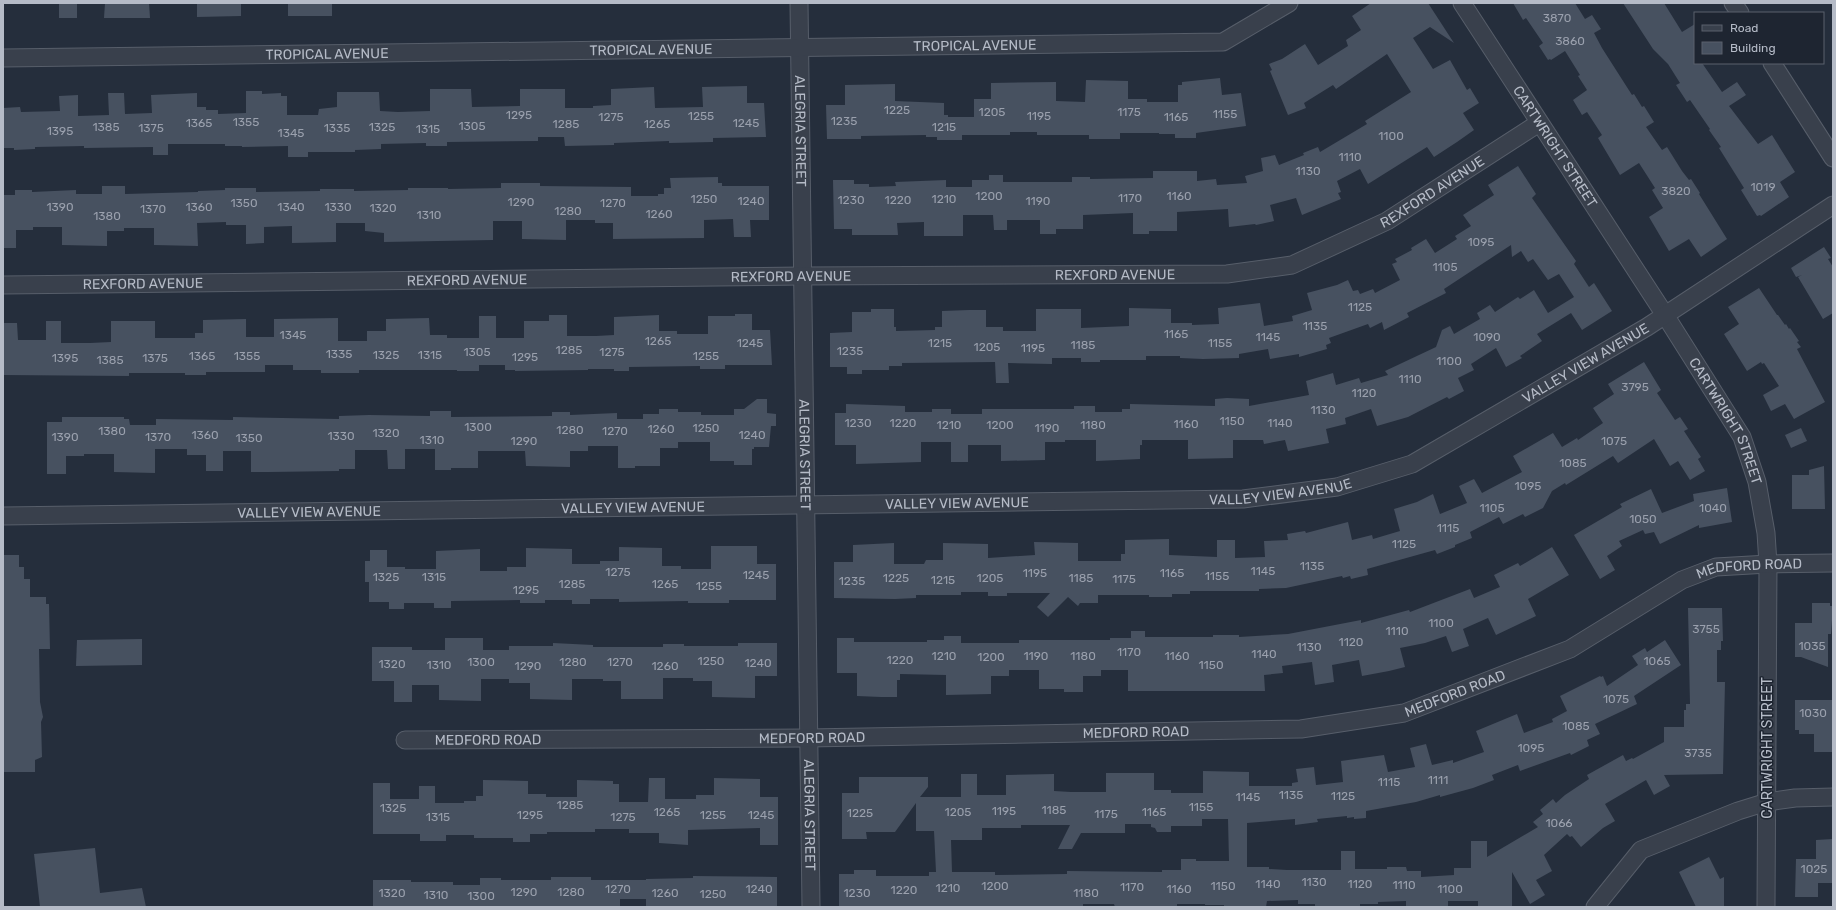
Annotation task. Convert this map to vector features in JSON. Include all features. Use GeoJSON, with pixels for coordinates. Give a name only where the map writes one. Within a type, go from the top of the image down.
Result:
{"type":"FeatureCollection","features":[{"type":"Feature","properties":{"kind":"street","name":"ALEGRIA STREET"},"geometry":{"type":"LineString","coordinates":[[799,3],[811,907]]}},
{"type":"Feature","properties":{"kind":"street","name":"TROPICAL AVENUE"},"geometry":{"type":"LineString","coordinates":[[3,58],[1223,42],[1289,3]]}},
{"type":"Feature","properties":{"kind":"street","name":"CARTWRIGHT STREET"},"geometry":{"type":"LineString","coordinates":[[1462,3],[1665,315],[1742,437],[1758,482],[1766,533],[1768,564],[1766,907]]}},
{"type":"Feature","properties":{"kind":"street"},"geometry":{"type":"LineString","coordinates":[[1733,3],[1739,12]]}},
{"type":"Feature","properties":{"kind":"street"},"geometry":{"type":"LineString","coordinates":[[1773,64],[1833,158]]}},
{"type":"Feature","properties":{"kind":"street","name":"REXFORD AVENUE"},"geometry":{"type":"LineString","coordinates":[[3,285],[802,276],[1227,274],[1292,265],[1387,222],[1539,123]]}},
{"type":"Feature","properties":{"kind":"street","name":"VALLEY VIEW AVENUE"},"geometry":{"type":"LineString","coordinates":[[3,516],[1243,499],[1337,487],[1412,464],[1665,315],[1833,205]]}},
{"type":"Feature","properties":{"kind":"street","name":"MEDFORD ROAD"},"geometry":{"type":"LineString","coordinates":[[404,740],[808,738],[1301,729],[1404,713],[1570,650],[1682,580],[1716,568],[1768,564],[1833,563]]}},
{"type":"Feature","properties":{"kind":"street"},"geometry":{"type":"LineString","coordinates":[[1595,907],[1641,850],[1738,811],[1767,802],[1795,798],[1833,797]]}},
{"type":"Feature","properties":{"kind":"building"},"geometry":{"type":"Polygon","coordinates":[[[59,3],[77,3],[77,18],[59,18],[59,3]]]}},
{"type":"Feature","properties":{"kind":"building"},"geometry":{"type":"Polygon","coordinates":[[[105,3],[149,3],[150,18],[104,18],[105,3]]]}},
{"type":"Feature","properties":{"kind":"building"},"geometry":{"type":"Polygon","coordinates":[[[197,3],[241,3],[241,16],[197,17],[197,3]]]}},
{"type":"Feature","properties":{"kind":"building"},"geometry":{"type":"Polygon","coordinates":[[[288,3],[332,3],[332,16],[288,16],[288,3]]]}},
{"type":"Feature","properties":{"kind":"building"},"geometry":{"type":"Polygon","coordinates":[[[1371,3],[1428,3],[1454,43],[1430,27],[1413,38],[1433,69],[1450,60],[1467,90],[1470,88],[1479,103],[1463,113],[1474,130],[1457,142],[1434,157],[1427,147],[1368,184],[1360,169],[1337,181],[1341,192],[1338,193],[1341,199],[1302,215],[1296,198],[1270,205],[1274,221],[1256,225],[1229,227],[1228,209],[1177,212],[1177,231],[1149,231],[1149,234],[1133,234],[1133,213],[1083,215],[1083,229],[1056,229],[1056,234],[1040,234],[1040,220],[1007,220],[1007,230],[994,230],[993,215],[963,215],[963,236],[924,236],[924,222],[897,223],[898,235],[852,235],[852,229],[834,229],[833,180],[854,180],[854,184],[869,184],[869,187],[896,186],[895,182],[946,180],[946,187],[972,187],[972,180],[989,180],[989,175],[1003,175],[1003,182],[1072,182],[1072,177],[1090,177],[1090,179],[1153,178],[1153,171],[1197,171],[1197,181],[1216,179],[1217,185],[1247,183],[1245,176],[1263,171],[1261,158],[1275,155],[1279,165],[1304,155],[1303,153],[1318,147],[1320,152],[1367,124],[1365,121],[1411,92],[1387,54],[1336,89],[1333,85],[1304,103],[1306,108],[1288,115],[1270,71],[1272,70],[1269,64],[1282,59],[1305,44],[1318,65],[1348,46],[1346,40],[1361,30],[1352,16],[1371,3]]]}},
{"type":"Feature","properties":{"kind":"building"},"geometry":{"type":"Polygon","coordinates":[[[1513,3],[1575,3],[1585,19],[1592,15],[1601,29],[1594,33],[1602,48],[1632,95],[1634,94],[1642,107],[1644,106],[1654,122],[1646,127],[1662,150],[1667,147],[1682,171],[1689,180],[1691,179],[1727,239],[1701,257],[1689,239],[1669,251],[1649,217],[1663,208],[1652,190],[1655,188],[1639,163],[1620,175],[1598,138],[1602,135],[1587,112],[1582,115],[1573,100],[1587,90],[1578,76],[1580,75],[1565,51],[1551,60],[1548,60],[1539,46],[1543,43],[1526,18],[1523,20],[1513,3]]]}},
{"type":"Feature","properties":{"kind":"building"},"geometry":{"type":"Polygon","coordinates":[[[1623,3],[1664,3],[1682,32],[1694,25],[1694,64],[1703,64],[1722,92],[1737,82],[1746,95],[1729,106],[1758,144],[1772,135],[1795,172],[1780,182],[1789,197],[1761,216],[1757,216],[1741,190],[1744,188],[1719,148],[1721,147],[1709,130],[1710,129],[1690,100],[1687,102],[1676,85],[1680,83],[1668,64],[1653,49],[1623,3]]]}},
{"type":"Feature","properties":{"kind":"building"},"geometry":{"type":"Polygon","coordinates":[[[1220,78],[1222,95],[1241,93],[1246,126],[1196,133],[1196,138],[1175,138],[1175,134],[1120,133],[1120,139],[1089,139],[1089,135],[1037,135],[1037,132],[1010,132],[1010,135],[962,135],[962,140],[937,140],[937,137],[926,137],[926,135],[861,136],[861,139],[827,139],[826,105],[845,105],[845,85],[895,84],[895,101],[944,103],[944,115],[948,115],[948,117],[974,117],[974,99],[991,99],[991,83],[1056,82],[1056,101],[1085,102],[1086,80],[1128,81],[1128,99],[1147,99],[1147,102],[1178,102],[1178,85],[1182,85],[1182,82],[1220,78]]]}},
{"type":"Feature","properties":{"kind":"building"},"geometry":{"type":"Polygon","coordinates":[[[747,86],[747,103],[764,103],[766,137],[713,138],[713,142],[669,143],[669,141],[614,143],[614,145],[565,146],[564,137],[538,137],[538,141],[447,142],[447,146],[426,146],[426,143],[381,144],[381,149],[355,150],[355,152],[308,152],[308,157],[288,157],[288,146],[242,147],[225,146],[225,144],[168,144],[168,155],[153,155],[153,147],[35,147],[35,149],[14,150],[14,148],[3,148],[3,108],[20,107],[21,112],[60,111],[59,96],[78,95],[78,116],[109,115],[108,93],[124,93],[125,114],[152,113],[151,95],[197,93],[197,107],[206,107],[206,110],[218,110],[218,114],[246,113],[246,91],[262,91],[262,94],[281,93],[281,96],[287,96],[287,115],[318,115],[319,109],[337,107],[337,92],[379,92],[380,111],[398,112],[430,111],[430,89],[471,89],[472,107],[520,106],[520,89],[565,89],[565,108],[593,108],[593,106],[611,105],[611,89],[654,87],[655,108],[703,107],[702,87],[747,86]]]}},
{"type":"Feature","properties":{"kind":"building"},"geometry":{"type":"Polygon","coordinates":[[[1518,166],[1536,194],[1532,198],[1576,261],[1574,264],[1589,287],[1594,283],[1612,311],[1582,330],[1571,313],[1537,334],[1542,341],[1520,356],[1522,358],[1506,367],[1496,348],[1471,364],[1474,370],[1458,378],[1464,391],[1449,399],[1447,397],[1408,417],[1377,426],[1371,409],[1345,418],[1346,424],[1326,429],[1329,443],[1288,451],[1285,440],[1264,444],[1263,440],[1233,440],[1233,458],[1188,459],[1188,440],[1142,440],[1142,445],[1140,445],[1140,459],[1096,461],[1096,440],[1065,440],[1065,442],[1045,442],[1045,460],[1001,461],[1001,445],[968,445],[968,462],[951,462],[951,442],[921,442],[921,462],[856,464],[856,445],[835,445],[835,413],[846,413],[846,404],[905,406],[905,412],[932,412],[932,409],[951,409],[951,414],[982,414],[982,409],[1074,409],[1074,406],[1095,406],[1095,412],[1122,412],[1122,409],[1130,409],[1130,404],[1215,406],[1215,399],[1227,398],[1249,399],[1249,406],[1309,395],[1306,381],[1333,373],[1336,385],[1359,378],[1361,383],[1388,375],[1385,371],[1436,347],[1442,330],[1450,326],[1454,334],[1480,319],[1477,313],[1490,305],[1495,312],[1518,297],[1520,299],[1534,290],[1548,313],[1574,297],[1559,274],[1548,280],[1533,259],[1528,262],[1521,251],[1512,257],[1511,245],[1444,289],[1446,293],[1407,313],[1409,317],[1384,330],[1382,322],[1370,328],[1368,324],[1329,338],[1331,343],[1326,345],[1327,349],[1299,357],[1299,354],[1270,359],[1268,349],[1239,354],[1239,358],[1203,359],[1180,358],[1180,356],[1146,356],[1146,360],[1100,360],[1100,362],[1081,362],[1081,358],[1052,358],[1052,364],[1008,363],[1009,383],[996,383],[995,362],[902,363],[902,366],[889,366],[889,370],[862,370],[862,374],[847,374],[847,367],[830,367],[830,333],[852,332],[852,312],[871,312],[871,309],[894,309],[894,327],[896,327],[896,331],[935,330],[935,327],[942,327],[942,311],[969,310],[986,310],[986,327],[1003,327],[1003,331],[1036,331],[1036,309],[1081,309],[1081,328],[1129,326],[1129,308],[1171,309],[1171,323],[1192,323],[1192,325],[1219,324],[1218,308],[1260,303],[1264,326],[1293,321],[1292,316],[1312,310],[1307,293],[1337,285],[1348,280],[1353,291],[1358,290],[1360,294],[1373,289],[1375,293],[1400,280],[1392,264],[1397,262],[1395,259],[1412,250],[1411,248],[1426,239],[1435,253],[1457,239],[1455,236],[1471,226],[1463,215],[1494,195],[1488,185],[1518,166]]]}},
{"type":"Feature","properties":{"kind":"building"},"geometry":{"type":"Polygon","coordinates":[[[718,177],[718,183],[722,183],[722,186],[769,186],[769,220],[750,220],[751,237],[734,237],[733,219],[704,220],[704,238],[613,239],[613,223],[595,223],[595,220],[566,220],[566,240],[522,239],[522,221],[493,221],[493,240],[384,242],[384,233],[365,231],[365,223],[336,223],[336,242],[292,243],[292,226],[264,227],[264,243],[246,244],[246,225],[226,225],[226,222],[197,223],[198,246],[154,245],[154,228],[124,228],[124,231],[107,231],[107,246],[62,245],[62,227],[33,227],[33,230],[16,230],[16,248],[3,248],[3,195],[15,195],[15,190],[32,190],[32,192],[76,190],[76,194],[102,194],[102,186],[125,186],[125,194],[198,192],[225,190],[225,188],[256,188],[256,192],[320,191],[320,189],[354,189],[354,191],[408,190],[408,188],[501,188],[501,183],[540,183],[540,186],[631,187],[631,196],[658,196],[658,194],[664,194],[664,188],[671,188],[670,178],[718,177]]]}},
{"type":"Feature","properties":{"kind":"building"},"geometry":{"type":"Polygon","coordinates":[[[1824,247],[1831,258],[1828,259],[1833,267],[1833,313],[1823,319],[1798,277],[1802,275],[1796,277],[1791,268],[1824,247]]]}},
{"type":"Feature","properties":{"kind":"building"},"geometry":{"type":"Polygon","coordinates":[[[1759,288],[1777,315],[1789,329],[1790,328],[1799,341],[1797,342],[1801,347],[1797,349],[1825,402],[1794,419],[1785,404],[1771,411],[1763,395],[1779,386],[1764,363],[1762,364],[1761,362],[1747,371],[1724,334],[1739,324],[1728,307],[1759,288]]]}},
{"type":"Feature","properties":{"kind":"building"},"geometry":{"type":"Polygon","coordinates":[[[735,314],[752,314],[752,330],[770,330],[772,365],[725,365],[725,369],[700,369],[700,366],[629,367],[629,371],[614,371],[614,369],[588,369],[515,371],[505,370],[505,365],[479,365],[479,371],[359,370],[359,373],[321,373],[321,370],[293,370],[293,365],[265,365],[265,372],[206,372],[206,375],[185,375],[185,373],[129,373],[129,376],[3,375],[3,323],[17,323],[18,340],[46,340],[46,321],[61,321],[61,343],[90,343],[111,342],[111,321],[155,321],[155,338],[195,338],[195,333],[203,333],[203,320],[246,319],[246,337],[274,337],[274,319],[338,318],[338,341],[367,341],[367,331],[386,331],[386,319],[429,318],[430,335],[447,335],[447,338],[479,338],[479,316],[496,316],[496,338],[524,338],[524,321],[549,321],[549,315],[567,315],[567,336],[596,336],[614,335],[614,317],[659,315],[659,331],[677,331],[677,334],[708,334],[708,316],[735,316],[735,314]]]}},
{"type":"Feature","properties":{"kind":"building"},"geometry":{"type":"Polygon","coordinates":[[[1644,362],[1661,390],[1657,393],[1675,420],[1680,417],[1688,429],[1684,431],[1701,457],[1698,459],[1705,471],[1690,480],[1678,461],[1670,466],[1654,439],[1618,463],[1613,456],[1566,485],[1565,483],[1552,491],[1543,508],[1525,517],[1523,514],[1503,524],[1499,517],[1470,532],[1472,538],[1455,545],[1455,547],[1437,554],[1435,550],[1367,569],[1368,575],[1351,579],[1350,576],[1343,578],[1342,576],[1286,588],[1259,589],[1259,591],[1190,591],[1190,594],[1172,594],[1172,597],[1149,597],[1149,595],[1098,595],[1098,603],[1080,603],[1078,606],[1068,597],[1048,617],[1037,607],[1050,593],[1007,593],[1007,596],[988,596],[988,592],[961,592],[961,595],[916,595],[916,598],[895,599],[834,598],[834,562],[853,562],[853,545],[894,543],[894,564],[924,564],[926,560],[943,560],[943,543],[988,544],[988,558],[1035,555],[1034,542],[1078,543],[1078,561],[1121,561],[1121,554],[1125,554],[1125,540],[1169,539],[1169,555],[1217,557],[1217,540],[1235,540],[1235,558],[1265,557],[1264,541],[1288,540],[1287,534],[1305,531],[1306,533],[1348,522],[1352,540],[1372,535],[1373,539],[1400,531],[1394,509],[1417,502],[1433,494],[1440,514],[1467,503],[1459,486],[1474,479],[1482,493],[1522,472],[1513,456],[1553,433],[1562,447],[1577,438],[1578,440],[1603,423],[1593,408],[1614,394],[1608,384],[1644,362]]]}},
{"type":"Feature","properties":{"kind":"building"},"geometry":{"type":"Polygon","coordinates":[[[757,399],[767,399],[767,413],[776,414],[776,426],[771,426],[769,447],[754,447],[754,449],[752,449],[752,465],[734,465],[734,461],[710,461],[710,442],[678,442],[678,448],[660,448],[660,466],[635,466],[635,468],[618,468],[618,446],[588,446],[588,451],[570,451],[570,467],[526,466],[525,451],[478,451],[478,468],[451,468],[451,470],[435,470],[435,449],[405,449],[405,469],[388,469],[387,450],[355,450],[355,469],[339,469],[339,471],[269,472],[251,472],[251,451],[223,451],[223,471],[206,471],[206,455],[187,455],[187,449],[155,449],[155,473],[114,472],[114,454],[84,454],[84,456],[66,456],[66,474],[47,474],[47,422],[62,422],[62,417],[124,417],[124,419],[129,419],[130,425],[156,425],[156,419],[233,420],[233,417],[339,419],[339,416],[369,415],[430,416],[430,411],[451,411],[451,417],[552,416],[552,412],[570,412],[570,415],[617,413],[617,419],[643,419],[643,414],[659,414],[659,409],[678,409],[678,412],[701,412],[701,415],[734,415],[734,409],[744,409],[757,399]]]}},
{"type":"Feature","properties":{"kind":"building"},"geometry":{"type":"Polygon","coordinates":[[[1801,428],[1807,441],[1791,448],[1785,435],[1801,428]]]}},
{"type":"Feature","properties":{"kind":"building"},"geometry":{"type":"Polygon","coordinates":[[[1824,466],[1825,509],[1792,509],[1792,475],[1809,475],[1809,470],[1824,466]]]}},
{"type":"Feature","properties":{"kind":"building"},"geometry":{"type":"Polygon","coordinates":[[[1727,488],[1732,522],[1699,528],[1699,525],[1660,544],[1654,532],[1645,534],[1643,530],[1619,541],[1622,546],[1607,556],[1615,570],[1600,579],[1574,535],[1622,507],[1620,504],[1651,489],[1662,513],[1694,501],[1693,494],[1727,488]]]}},
{"type":"Feature","properties":{"kind":"building"},"geometry":{"type":"Polygon","coordinates":[[[711,546],[757,546],[757,564],[776,564],[776,600],[729,600],[729,603],[688,603],[688,601],[619,602],[619,599],[590,599],[590,604],[572,604],[572,600],[545,600],[545,603],[520,603],[520,600],[451,601],[451,608],[434,608],[434,603],[404,603],[404,609],[389,609],[389,602],[369,602],[369,582],[365,582],[365,561],[370,561],[370,550],[387,550],[387,567],[405,567],[405,569],[436,569],[436,551],[480,549],[480,571],[507,571],[507,567],[526,567],[526,548],[572,549],[572,564],[600,564],[600,561],[619,561],[619,547],[662,548],[662,566],[681,566],[681,569],[711,569],[711,546]]]}},
{"type":"Feature","properties":{"kind":"building"},"geometry":{"type":"Polygon","coordinates":[[[1552,547],[1569,575],[1528,599],[1536,616],[1496,635],[1488,618],[1463,629],[1469,646],[1452,652],[1446,636],[1425,643],[1400,648],[1405,667],[1389,671],[1362,676],[1359,660],[1332,665],[1334,682],[1315,685],[1312,662],[1282,666],[1283,673],[1264,675],[1265,691],[1128,691],[1128,670],[1101,670],[1101,676],[1083,676],[1083,692],[1064,692],[1064,689],[1039,689],[1039,670],[1009,670],[1009,676],[991,676],[991,694],[946,695],[946,675],[900,674],[900,680],[897,680],[897,697],[881,697],[857,696],[857,673],[837,673],[837,638],[854,638],[854,642],[927,642],[927,640],[944,640],[944,636],[961,636],[961,643],[1019,643],[1019,640],[1110,640],[1110,638],[1131,638],[1131,631],[1145,631],[1145,637],[1213,637],[1213,635],[1239,635],[1239,637],[1288,634],[1361,620],[1361,623],[1409,610],[1410,612],[1470,589],[1474,598],[1500,587],[1494,575],[1518,563],[1520,566],[1552,547]]]}},
{"type":"Feature","properties":{"kind":"building"},"geometry":{"type":"Polygon","coordinates":[[[3,555],[19,555],[19,567],[24,567],[24,579],[30,579],[30,597],[46,597],[46,604],[49,604],[50,649],[39,649],[40,702],[43,717],[41,722],[42,757],[35,760],[35,772],[3,772],[3,555]]]}},
{"type":"Feature","properties":{"kind":"building"},"geometry":{"type":"Polygon","coordinates":[[[1812,603],[1830,603],[1830,606],[1833,606],[1831,634],[1828,634],[1828,667],[1801,657],[1795,657],[1795,623],[1812,623],[1812,603]]]}},
{"type":"Feature","properties":{"kind":"building"},"geometry":{"type":"Polygon","coordinates":[[[1688,608],[1722,608],[1723,641],[1721,641],[1721,650],[1717,650],[1717,682],[1725,682],[1723,774],[1664,775],[1670,786],[1654,795],[1646,780],[1605,804],[1615,821],[1603,828],[1581,847],[1572,836],[1570,837],[1567,834],[1544,855],[1552,871],[1536,880],[1545,895],[1530,904],[1512,872],[1512,907],[1478,907],[1478,901],[1448,901],[1448,907],[1406,907],[1406,901],[1360,904],[1360,907],[1315,907],[1315,904],[1298,904],[1298,900],[1267,901],[1266,907],[1224,907],[1224,905],[1177,904],[1177,907],[1115,907],[1114,904],[1083,904],[1083,907],[839,907],[839,874],[854,874],[854,870],[876,870],[876,876],[929,876],[929,872],[936,872],[934,831],[916,831],[916,803],[895,832],[866,832],[867,839],[842,839],[842,793],[859,793],[859,777],[928,777],[928,787],[920,797],[961,797],[961,774],[977,774],[977,795],[1006,795],[1006,775],[1054,774],[1054,791],[1071,792],[1106,792],[1106,773],[1154,773],[1154,790],[1171,790],[1171,793],[1203,793],[1203,771],[1249,772],[1249,786],[1292,786],[1292,783],[1298,782],[1296,769],[1314,767],[1316,785],[1343,782],[1341,761],[1384,755],[1388,772],[1415,767],[1410,748],[1426,744],[1432,765],[1453,760],[1453,763],[1484,752],[1476,731],[1517,714],[1524,733],[1553,722],[1552,719],[1567,711],[1560,696],[1600,676],[1603,676],[1607,686],[1638,665],[1632,656],[1645,648],[1647,652],[1665,640],[1681,665],[1634,696],[1637,704],[1595,724],[1600,734],[1587,740],[1589,746],[1571,755],[1570,753],[1520,771],[1518,765],[1492,775],[1494,780],[1473,788],[1440,797],[1440,795],[1416,802],[1366,811],[1366,818],[1354,819],[1354,817],[1347,818],[1347,816],[1317,819],[1318,822],[1295,825],[1295,819],[1247,823],[1247,867],[1269,867],[1269,869],[1287,870],[1341,870],[1341,851],[1355,851],[1355,869],[1387,869],[1387,867],[1406,867],[1407,871],[1421,871],[1421,877],[1454,875],[1454,868],[1471,868],[1471,841],[1487,841],[1487,857],[1538,827],[1533,822],[1543,814],[1540,810],[1553,799],[1556,803],[1589,779],[1587,775],[1623,755],[1626,761],[1632,758],[1633,759],[1664,742],[1664,727],[1684,727],[1684,710],[1686,710],[1686,704],[1690,704],[1688,608]],[[1202,819],[1202,826],[1171,826],[1171,832],[1157,832],[1155,828],[1151,827],[1151,824],[1125,824],[1125,833],[1081,833],[1072,849],[1058,849],[1070,825],[1021,825],[1021,828],[982,828],[982,840],[951,840],[952,872],[995,872],[995,875],[1067,874],[1067,871],[1162,872],[1162,870],[1181,870],[1181,859],[1196,859],[1196,861],[1229,861],[1228,819],[1202,819]]]}},
{"type":"Feature","properties":{"kind":"building"},"geometry":{"type":"Polygon","coordinates":[[[445,638],[483,638],[483,650],[509,650],[509,646],[553,646],[553,643],[593,645],[593,647],[663,647],[663,644],[684,644],[684,646],[738,646],[738,643],[777,643],[777,676],[755,676],[755,698],[712,697],[712,681],[693,681],[693,678],[663,678],[663,699],[621,699],[621,681],[603,681],[603,679],[572,679],[572,700],[530,699],[530,683],[509,683],[509,679],[481,679],[481,701],[439,700],[439,685],[412,685],[412,702],[394,702],[394,681],[372,681],[372,647],[412,647],[412,650],[445,650],[445,638]]]}},
{"type":"Feature","properties":{"kind":"building"},"geometry":{"type":"Polygon","coordinates":[[[142,639],[142,665],[76,666],[77,640],[142,639]]]}},
{"type":"Feature","properties":{"kind":"building"},"geometry":{"type":"Polygon","coordinates":[[[1795,700],[1832,700],[1832,752],[1814,752],[1814,734],[1799,734],[1799,730],[1795,730],[1795,700]]]}},
{"type":"Feature","properties":{"kind":"building"},"geometry":{"type":"Polygon","coordinates":[[[649,778],[665,778],[665,799],[696,799],[696,795],[714,795],[714,778],[760,779],[760,797],[778,797],[778,845],[760,845],[760,828],[688,830],[688,845],[659,843],[659,833],[629,833],[629,829],[595,829],[595,832],[547,832],[547,834],[530,834],[530,842],[513,842],[513,838],[474,838],[474,835],[446,835],[446,841],[420,841],[420,834],[373,834],[373,783],[390,783],[390,799],[419,799],[419,786],[435,786],[435,803],[464,803],[464,801],[476,801],[476,796],[483,796],[483,780],[528,781],[528,794],[546,794],[546,797],[577,797],[577,780],[613,781],[613,784],[619,784],[619,802],[648,802],[649,778]]]}},
{"type":"Feature","properties":{"kind":"building"},"geometry":{"type":"Polygon","coordinates":[[[1833,839],[1832,883],[1818,883],[1818,897],[1795,897],[1796,859],[1816,859],[1816,840],[1833,839]]]}},
{"type":"Feature","properties":{"kind":"building"},"geometry":{"type":"Polygon","coordinates":[[[95,848],[100,893],[142,888],[146,907],[40,907],[34,854],[95,848]]]}},
{"type":"Feature","properties":{"kind":"building"},"geometry":{"type":"Polygon","coordinates":[[[1709,857],[1720,879],[1724,877],[1724,907],[1696,907],[1679,872],[1709,857]]]}},
{"type":"Feature","properties":{"kind":"building"},"geometry":{"type":"Polygon","coordinates":[[[693,876],[777,877],[777,907],[646,907],[646,899],[620,899],[620,907],[373,907],[373,880],[411,880],[411,882],[453,882],[453,885],[480,885],[480,878],[501,878],[501,880],[551,880],[551,877],[591,877],[591,880],[646,880],[693,878],[693,876]]]}}]}
